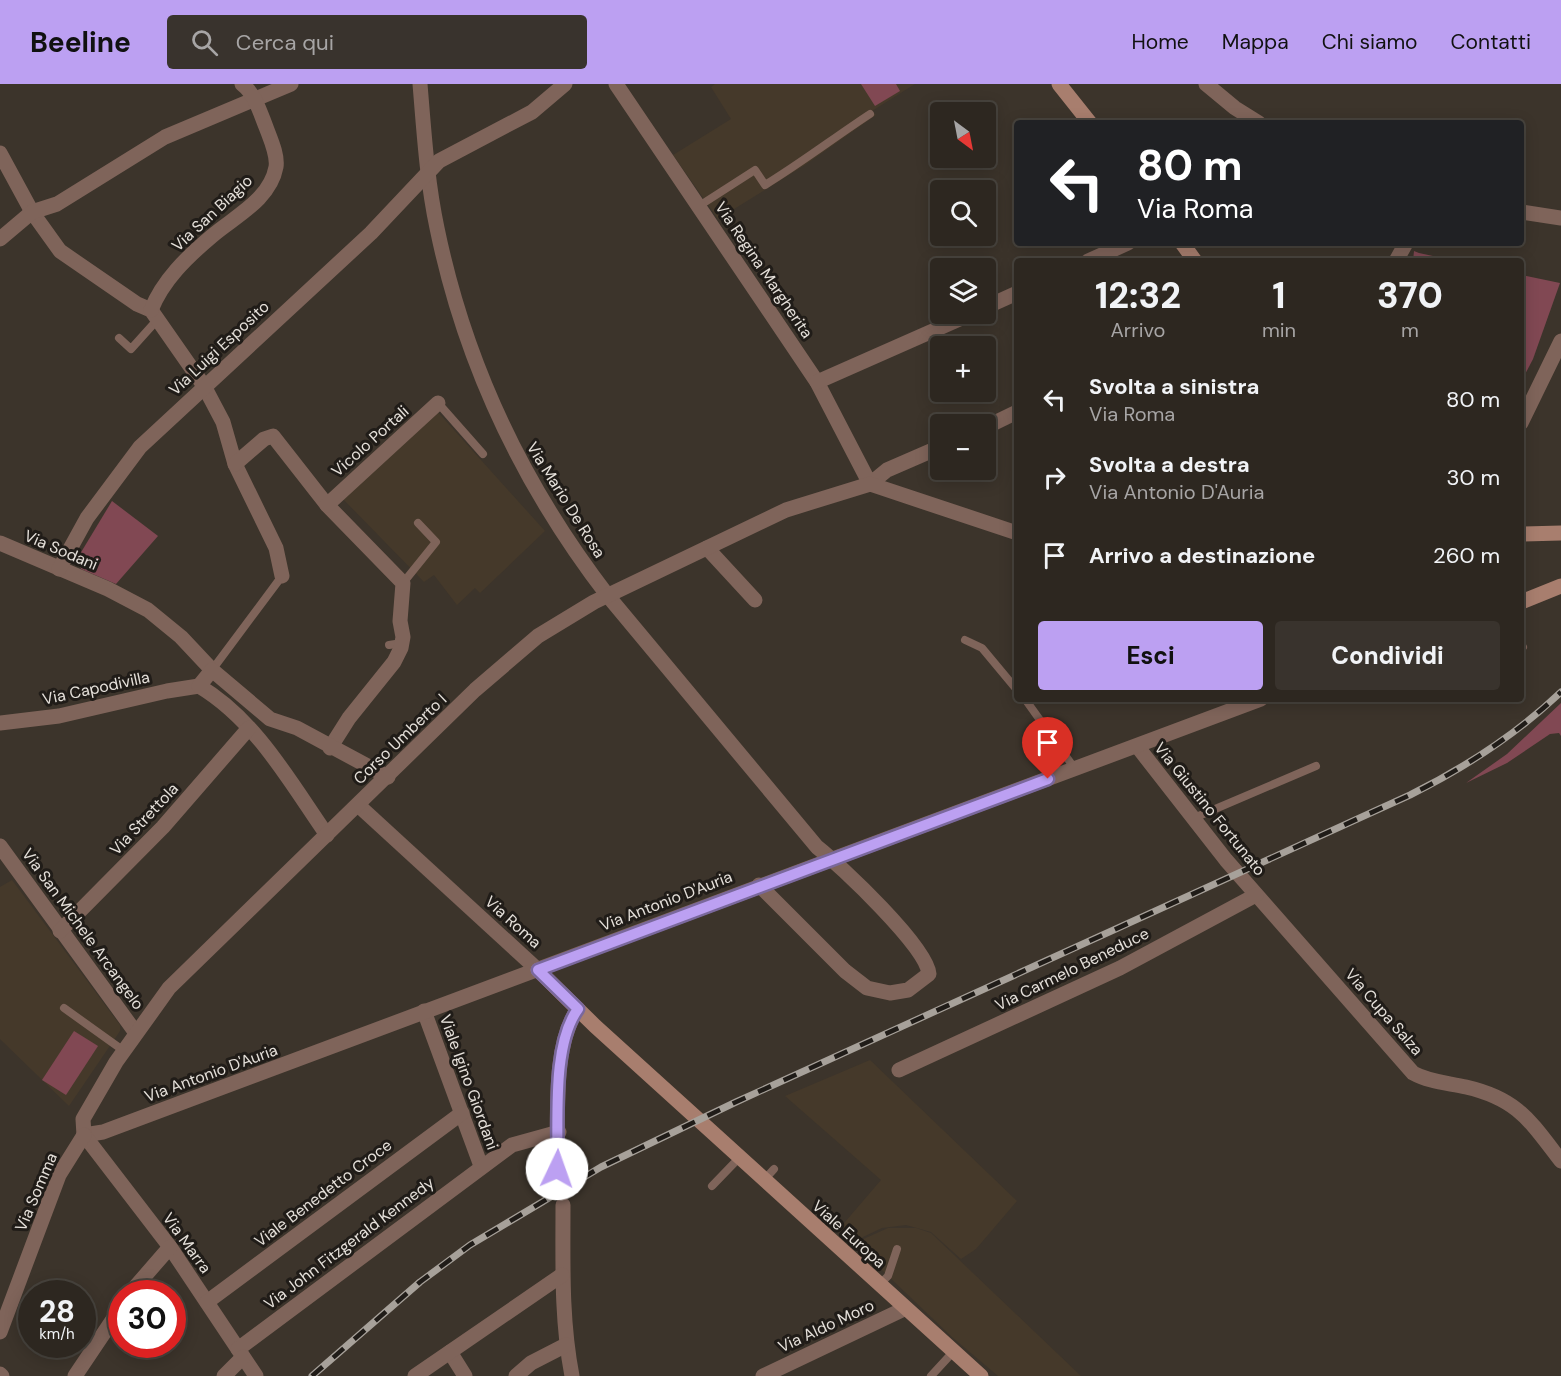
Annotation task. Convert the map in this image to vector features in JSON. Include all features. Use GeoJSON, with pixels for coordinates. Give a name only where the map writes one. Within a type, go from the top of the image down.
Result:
{"type":"FeatureCollection","features":[{"type":"Feature","properties":{"kind":"street"},"geometry":{"type":"LineString","coordinates":[[242,84],[256,101]]}},
{"type":"Feature","properties":{"kind":"street"},"geometry":{"type":"LineString","coordinates":[[0,239],[32,212],[57,204],[186,127],[256,101],[291,84]]}},
{"type":"Feature","properties":{"kind":"street","name":"Via Mario De Rosa"},"geometry":{"type":"LineString","coordinates":[[420,84],[428,174],[451,288],[464,334],[493,407],[522,466],[587,569],[608,596],[817,847],[903,932],[929,967],[929,974],[908,990],[891,993],[867,988],[845,971],[759,885]]}},
{"type":"Feature","properties":{"kind":"street","name":"Via Luigi Esposito"},"geometry":{"type":"LineString","coordinates":[[59,569],[87,518],[140,447],[371,233],[439,161],[532,112],[565,84]]}},
{"type":"Feature","properties":{"kind":"street","name":"Via Regina Margherita"},"geometry":{"type":"LineString","coordinates":[[616,84],[817,382],[870,484]]}},
{"type":"Feature","properties":{"kind":"street"},"geometry":{"type":"LineString","coordinates":[[1059,84],[1088,120]]}},
{"type":"Feature","properties":{"kind":"street"},"geometry":{"type":"LineString","coordinates":[[1206,84],[1235,108],[1254,120]]}},
{"type":"Feature","properties":{"kind":"street","name":"Via San Biagio"},"geometry":{"type":"LineString","coordinates":[[154,314],[159,289],[194,252],[262,195],[272,178],[277,165],[256,101]]}},
{"type":"Feature","properties":{"kind":"street"},"geometry":{"type":"LineString","coordinates":[[0,153],[32,212],[60,251],[154,314],[181,357],[204,386],[223,422],[235,464],[267,526],[280,561],[282,576]]}},
{"type":"Feature","properties":{"kind":"street"},"geometry":{"type":"LineString","coordinates":[[1524,212],[1561,218]]}},
{"type":"Feature","properties":{"kind":"street"},"geometry":{"type":"LineString","coordinates":[[1095,258],[1121,246]]}},
{"type":"Feature","properties":{"kind":"street"},"geometry":{"type":"LineString","coordinates":[[996,302],[1014,294]]}},
{"type":"Feature","properties":{"kind":"street"},"geometry":{"type":"LineString","coordinates":[[817,382],[948,324]]}},
{"type":"Feature","properties":{"kind":"street"},"geometry":{"type":"LineString","coordinates":[[1524,417],[1561,341]]}},
{"type":"Feature","properties":{"kind":"street","name":"Vicolo Portali"},"geometry":{"type":"LineString","coordinates":[[327,505],[438,403]]}},
{"type":"Feature","properties":{"kind":"street"},"geometry":{"type":"LineString","coordinates":[[996,422],[1014,413]]}},
{"type":"Feature","properties":{"kind":"street"},"geometry":{"type":"LineString","coordinates":[[235,464],[264,439],[273,436],[327,505],[403,583],[394,662],[349,718],[330,748],[388,777]]}},
{"type":"Feature","properties":{"kind":"street"},"geometry":{"type":"LineString","coordinates":[[870,484],[887,470],[930,451]]}},
{"type":"Feature","properties":{"kind":"street"},"geometry":{"type":"LineString","coordinates":[[870,484],[1014,532]]}},
{"type":"Feature","properties":{"kind":"street","name":"Corso Umberto I"},"geometry":{"type":"LineString","coordinates":[[84,1135],[83,1119],[124,1051],[169,988],[475,690],[522,649],[580,609],[786,510],[870,484]]}},
{"type":"Feature","properties":{"kind":"street"},"geometry":{"type":"LineString","coordinates":[[1524,534],[1561,533]]}},
{"type":"Feature","properties":{"kind":"street","name":"Via Sodani"},"geometry":{"type":"LineString","coordinates":[[0,543],[108,589],[161,619],[212,670],[270,719],[297,728],[330,748]]}},
{"type":"Feature","properties":{"kind":"street"},"geometry":{"type":"LineString","coordinates":[[707,548],[755,600]]}},
{"type":"Feature","properties":{"kind":"street"},"geometry":{"type":"LineString","coordinates":[[1524,601],[1561,586]]}},
{"type":"Feature","properties":{"kind":"street"},"geometry":{"type":"LineString","coordinates":[[212,670],[199,686],[222,702],[249,728],[327,835]]}},
{"type":"Feature","properties":{"kind":"street","name":"Via Capodivilla"},"geometry":{"type":"LineString","coordinates":[[0,723],[59,716],[167,691],[199,686]]}},
{"type":"Feature","properties":{"kind":"street","name":"Via Antonio D'Auria"},"geometry":{"type":"LineString","coordinates":[[84,1135],[123,1124],[1253,702]]}},
{"type":"Feature","properties":{"kind":"street","name":"Via Strettola"},"geometry":{"type":"LineString","coordinates":[[60,931],[170,820],[249,728]]}},
{"type":"Feature","properties":{"kind":"street","name":"Via Giustino Fortunato"},"geometry":{"type":"LineString","coordinates":[[1137,746],[1256,894]]}},
{"type":"Feature","properties":{"kind":"street","name":"Via Roma"},"geometry":{"type":"LineString","coordinates":[[358,805],[694,1116]]}},
{"type":"Feature","properties":{"kind":"street","name":"Via San Michele Arcangelo"},"geometry":{"type":"LineString","coordinates":[[0,846],[136,1033]]}},
{"type":"Feature","properties":{"kind":"street","name":"Via Carmelo Beneduce"},"geometry":{"type":"LineString","coordinates":[[899,1070],[1120,968],[1256,894]]}},
{"type":"Feature","properties":{"kind":"street","name":"Via Cupa Salza"},"geometry":{"type":"LineString","coordinates":[[1256,894],[1413,1073],[1431,1080],[1491,1092],[1505,1100],[1532,1123],[1561,1161]]}},
{"type":"Feature","properties":{"kind":"street"},"geometry":{"type":"LineString","coordinates":[[557,1169],[559,1070],[571,1018],[578,1009]]}},
{"type":"Feature","properties":{"kind":"street","name":"Viale Igino Giordani"},"geometry":{"type":"LineString","coordinates":[[424,1011],[481,1166]]}},
{"type":"Feature","properties":{"kind":"street","name":"Viale Benedetto Croce"},"geometry":{"type":"LineString","coordinates":[[207,1302],[462,1113]]}},
{"type":"Feature","properties":{"kind":"street","name":"Viale Europa"},"geometry":{"type":"LineString","coordinates":[[694,1116],[739,1158],[769,1175],[879,1286],[981,1376]]}},
{"type":"Feature","properties":{"kind":"street","name":"Via John Fitzgerald Kennedy"},"geometry":{"type":"LineString","coordinates":[[224,1376],[240,1353],[481,1166],[512,1145],[559,1132]]}},
{"type":"Feature","properties":{"kind":"street","name":"Via Marra"},"geometry":{"type":"LineString","coordinates":[[84,1135],[170,1247],[256,1376]]}},
{"type":"Feature","properties":{"kind":"street","name":"Via Somma"},"geometry":{"type":"LineString","coordinates":[[1,1326],[59,1175],[84,1135]]}},
{"type":"Feature","properties":{"kind":"street"},"geometry":{"type":"LineString","coordinates":[[563,1204],[562,1275],[566,1345],[572,1376]]}},
{"type":"Feature","properties":{"kind":"street"},"geometry":{"type":"LineString","coordinates":[[141,1280],[170,1247]]}},
{"type":"Feature","properties":{"kind":"street"},"geometry":{"type":"LineString","coordinates":[[415,1376],[562,1275]]}},
{"type":"Feature","properties":{"kind":"street","name":"Via Aldo Moro"},"geometry":{"type":"LineString","coordinates":[[762,1376],[904,1309]]}},
{"type":"Feature","properties":{"kind":"street"},"geometry":{"type":"LineString","coordinates":[[75,1376],[108,1327]]}},
{"type":"Feature","properties":{"kind":"street"},"geometry":{"type":"LineString","coordinates":[[516,1376],[531,1363],[566,1345]]}},
{"type":"Feature","properties":{"kind":"street"},"geometry":{"type":"LineString","coordinates":[[450,1352],[465,1376]]}},
{"type":"Feature","properties":{"kind":"lane"},"geometry":{"type":"LineString","coordinates":[[699,206],[755,170],[765,185],[804,162],[817,148],[870,114]]}},
{"type":"Feature","properties":{"kind":"lane"},"geometry":{"type":"LineString","coordinates":[[119,338],[131,349],[154,314]]}},
{"type":"Feature","properties":{"kind":"lane"},"geometry":{"type":"LineString","coordinates":[[438,403],[483,454]]}},
{"type":"Feature","properties":{"kind":"lane"},"geometry":{"type":"LineString","coordinates":[[403,583],[436,542],[418,523]]}},
{"type":"Feature","properties":{"kind":"lane"},"geometry":{"type":"LineString","coordinates":[[212,670],[282,576]]}},
{"type":"Feature","properties":{"kind":"lane"},"geometry":{"type":"LineString","coordinates":[[965,640],[982,648],[1014,686]]}},
{"type":"Feature","properties":{"kind":"lane"},"geometry":{"type":"LineString","coordinates":[[1026,702],[1075,769]]}},
{"type":"Feature","properties":{"kind":"lane"},"geometry":{"type":"LineString","coordinates":[[1194,818],[1316,766]]}},
{"type":"Feature","properties":{"kind":"lane"},"geometry":{"type":"LineString","coordinates":[[64,1008],[124,1051]]}},
{"type":"Feature","properties":{"kind":"lane"},"geometry":{"type":"LineString","coordinates":[[712,1186],[739,1158]]}},
{"type":"Feature","properties":{"kind":"lane"},"geometry":{"type":"LineString","coordinates":[[879,1286],[888,1276],[897,1249]]}},
{"type":"Feature","properties":{"kind":"lane"},"geometry":{"type":"LineString","coordinates":[[931,1376],[954,1351]]}},
{"type":"Feature","properties":{"kind":"shaded area"},"geometry":{"type":"Polygon","coordinates":[[[715,84],[915,84],[872,111],[876,115],[805,165],[718,219],[673,155],[731,119],[711,87],[715,84]]]}},
{"type":"Feature","properties":{"kind":"shaded area"},"geometry":{"type":"Polygon","coordinates":[[[861,84],[896,84],[900,91],[875,106],[861,84]]]}},
{"type":"Feature","properties":{"kind":"shaded area"},"geometry":{"type":"Polygon","coordinates":[[[1414,251],[1442,258],[1413,258],[1414,251]]]}},
{"type":"Feature","properties":{"kind":"shaded area"},"geometry":{"type":"Polygon","coordinates":[[[1524,276],[1560,283],[1533,359],[1524,376],[1524,276]]]}},
{"type":"Feature","properties":{"kind":"shaded area"},"geometry":{"type":"Polygon","coordinates":[[[436,410],[545,531],[480,593],[475,588],[457,605],[434,575],[424,582],[340,496],[436,410]]]}},
{"type":"Feature","properties":{"kind":"shaded area"},"geometry":{"type":"Polygon","coordinates":[[[112,501],[158,536],[116,584],[81,569],[77,559],[112,501]]]}},
{"type":"Feature","properties":{"kind":"shaded area"},"geometry":{"type":"Polygon","coordinates":[[[1561,703],[1561,736],[1559,733],[1550,734],[1507,763],[1466,783],[1507,754],[1561,703]]]}},
{"type":"Feature","properties":{"kind":"shaded area"},"geometry":{"type":"Polygon","coordinates":[[[12,880],[120,1025],[120,1031],[69,1106],[0,1039],[0,887],[12,880]]]}},
{"type":"Feature","properties":{"kind":"shaded area"},"geometry":{"type":"Polygon","coordinates":[[[74,1031],[98,1046],[66,1095],[42,1080],[74,1031]]]}},
{"type":"Feature","properties":{"kind":"shaded area"},"geometry":{"type":"Polygon","coordinates":[[[870,1060],[1017,1201],[976,1249],[961,1259],[931,1232],[906,1225],[882,1228],[859,1241],[888,1228],[916,1228],[931,1233],[1081,1376],[998,1376],[952,1337],[839,1229],[881,1180],[785,1096],[870,1060]]]}},
{"type":"Feature","properties":{"kind":"railway"},"geometry":{"type":"LineString","coordinates":[[312,1376],[420,1282],[470,1245],[601,1167],[736,1102],[1410,795],[1489,749],[1561,692]]}},
{"type":"Feature","properties":{"kind":"route"},"geometry":{"type":"LineString","coordinates":[[557,1169],[559,1070],[571,1018],[578,1009],[538,970],[724,898],[1048,779]]}}]}
